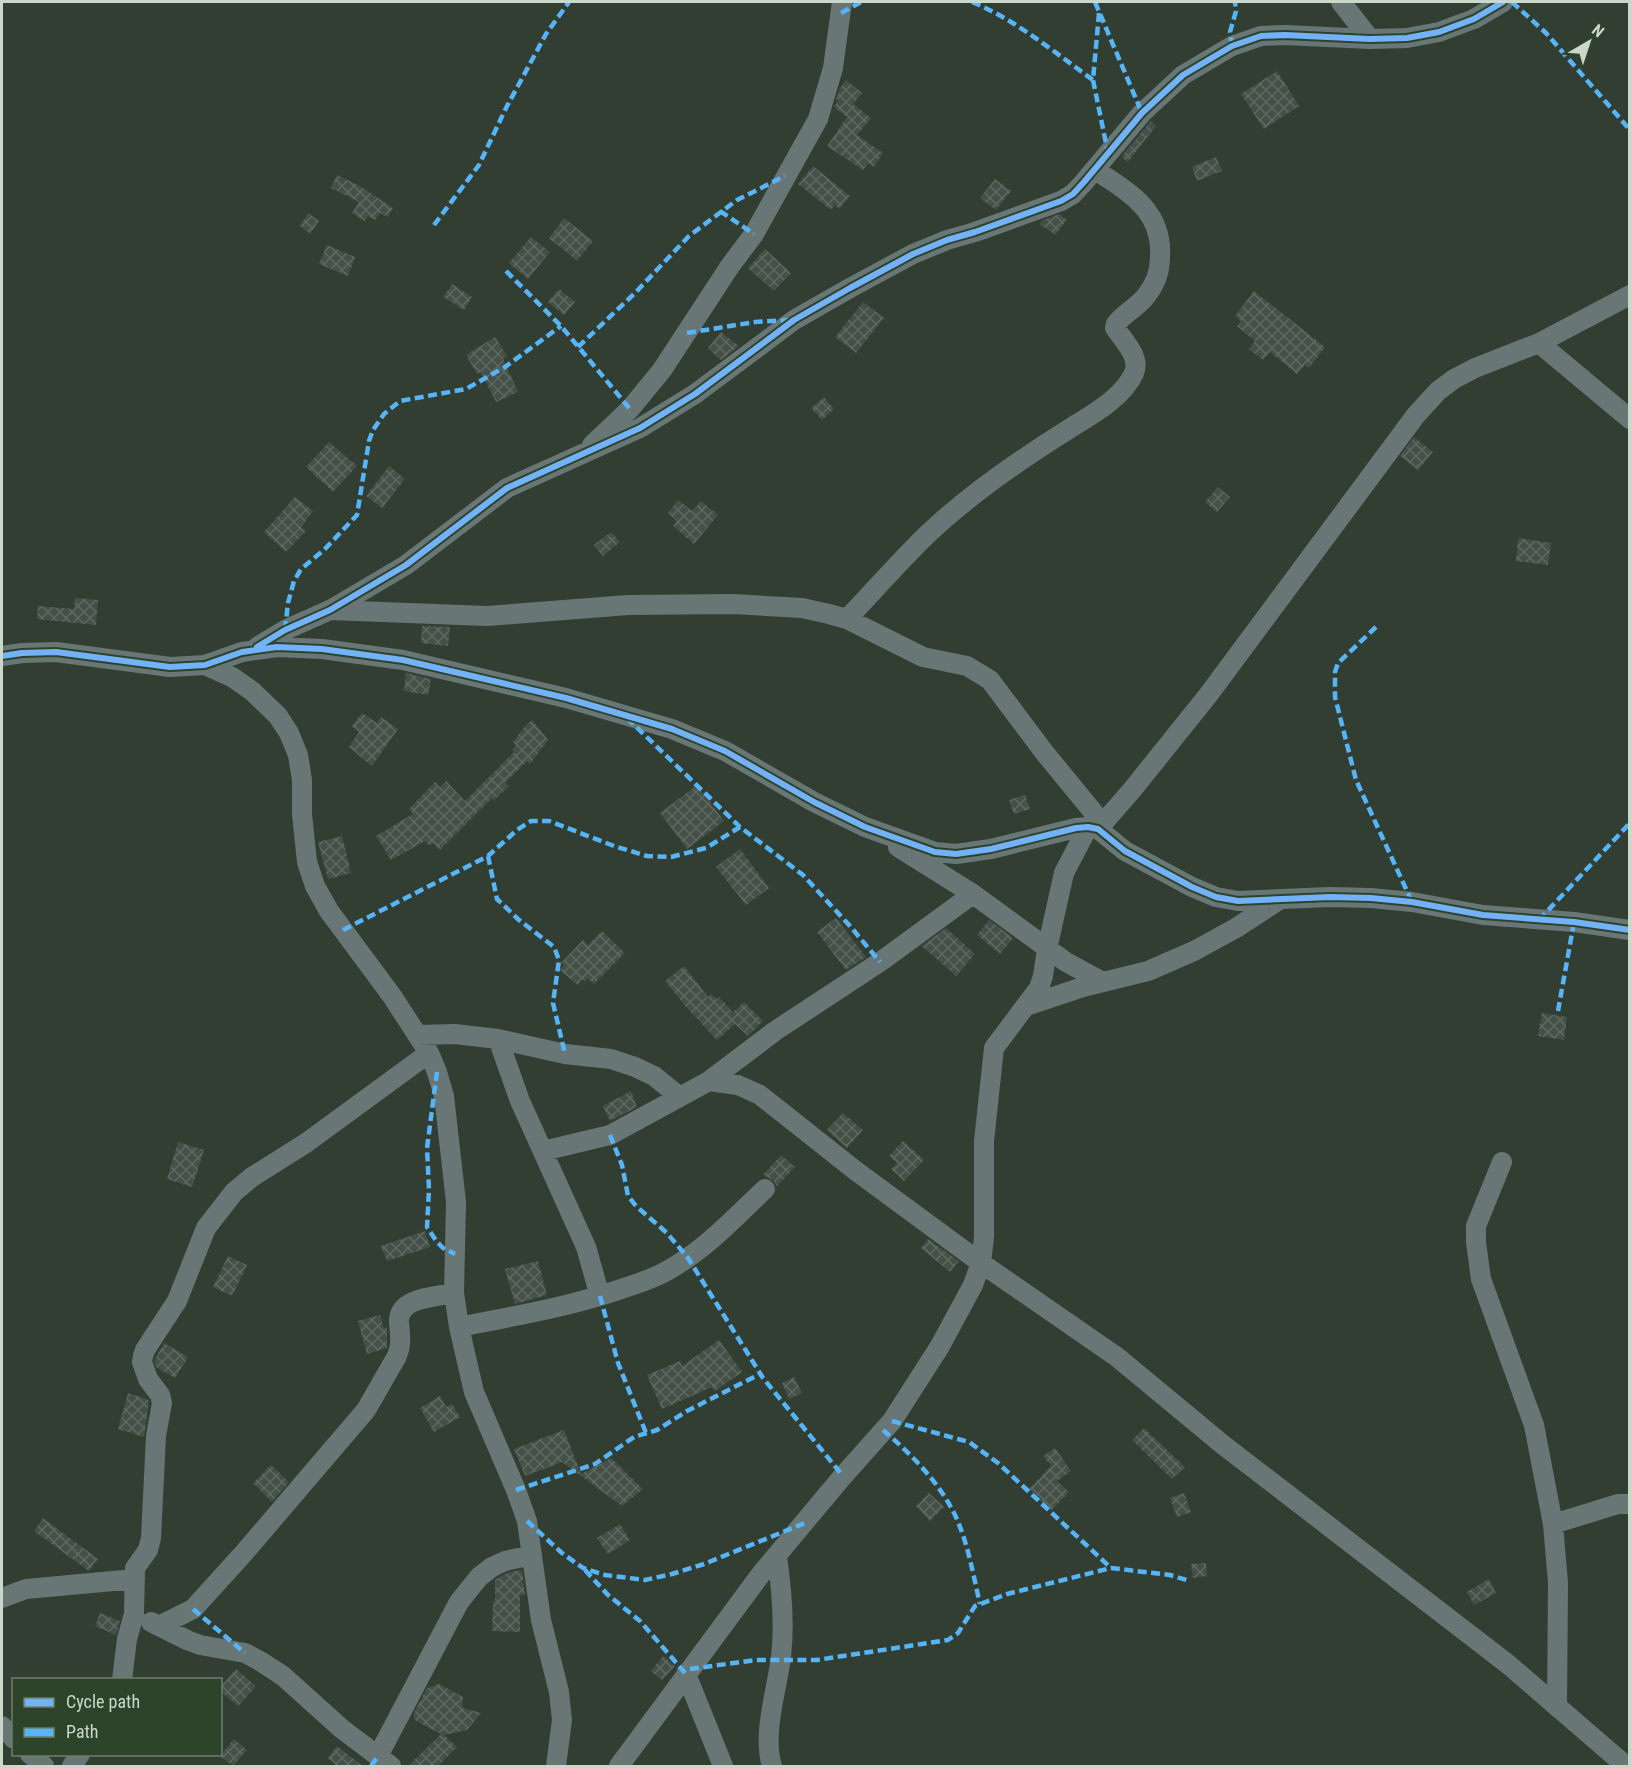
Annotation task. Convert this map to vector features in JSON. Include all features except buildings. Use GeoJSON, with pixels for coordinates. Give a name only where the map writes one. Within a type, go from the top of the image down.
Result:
{"type":"FeatureCollection","features":[{"type":"Feature","properties":{"kind":"street"},"geometry":{"type":"LineString","coordinates":[[583,454],[630,409],[662,370],[730,266],[754,234],[818,119],[833,68],[842,2]]}},
{"type":"Feature","properties":{"kind":"street"},"geometry":{"type":"LineString","coordinates":[[1341,2],[1370,39]]}},
{"type":"Feature","properties":{"kind":"street"},"geometry":{"type":"LineString","coordinates":[[252,650],[285,630],[330,610],[406,565],[507,488],[640,428],[695,394],[794,320],[850,288],[913,254],[946,240],[1061,201],[1073,194],[1142,113],[1184,75],[1232,46],[1269,35],[1370,39],[1407,38],[1440,32],[1474,19],[1503,2]]}},
{"type":"Feature","properties":{"kind":"street"},"geometry":{"type":"LineString","coordinates":[[847,619],[932,530],[964,502],[1010,467],[1110,401],[1133,375],[1136,368],[1132,352],[1115,328],[1116,324],[1146,297],[1160,267],[1161,243],[1152,217],[1139,202],[1095,170]]}},
{"type":"Feature","properties":{"kind":"street"},"geometry":{"type":"LineString","coordinates":[[619,1767],[686,1674],[777,1557],[843,1476],[892,1421],[940,1346],[973,1285],[981,1263],[984,1237],[984,1141],[993,1054],[997,1042],[1039,988],[1064,873],[1096,827],[1209,694],[1416,415],[1438,391],[1475,368],[1539,343],[1629,295]]}},
{"type":"Feature","properties":{"kind":"street"},"geometry":{"type":"LineString","coordinates":[[1539,343],[1629,419]]}},
{"type":"Feature","properties":{"kind":"street"},"geometry":{"type":"LineString","coordinates":[[330,610],[488,616],[628,605],[733,603],[802,608],[847,619],[923,657],[967,666],[990,680],[1096,827],[1125,851],[1192,887],[1216,897],[1238,901],[1330,897],[1371,898],[1412,902],[1483,915],[1574,922],[1629,930]]}},
{"type":"Feature","properties":{"kind":"street"},"geometry":{"type":"LineString","coordinates":[[2,656],[56,652],[170,667],[205,664],[252,650],[277,647],[322,649],[403,660],[555,695],[672,729],[725,751],[814,802],[865,826],[935,852],[956,854],[991,849],[1076,828],[1096,827]]}},
{"type":"Feature","properties":{"kind":"street"},"geometry":{"type":"LineString","coordinates":[[205,664],[232,677],[252,691],[278,716],[289,733],[298,754],[302,780],[302,814],[307,862],[315,886],[329,910],[369,963],[429,1053],[437,1072],[444,1096],[453,1172],[456,1225],[454,1293],[459,1327],[474,1392],[527,1521],[541,1620],[559,1692],[562,1720],[556,1767]]}},
{"type":"Feature","properties":{"kind":"street"},"geometry":{"type":"LineString","coordinates":[[865,826],[973,894],[1074,967],[1103,982]]}},
{"type":"Feature","properties":{"kind":"street"},"geometry":{"type":"LineString","coordinates":[[543,1151],[610,1135],[656,1112],[709,1081],[775,1031],[880,962],[973,894]]}},
{"type":"Feature","properties":{"kind":"street"},"geometry":{"type":"LineString","coordinates":[[1026,1006],[1103,982],[1148,971],[1194,951],[1280,900]]}},
{"type":"Feature","properties":{"kind":"street"},"geometry":{"type":"LineString","coordinates":[[417,1035],[454,1034],[498,1039],[565,1054],[610,1059],[654,1076],[680,1097]]}},
{"type":"Feature","properties":{"kind":"street"},"geometry":{"type":"LineString","coordinates":[[498,1039],[520,1101],[586,1247],[600,1296]]}},
{"type":"Feature","properties":{"kind":"street"},"geometry":{"type":"LineString","coordinates":[[122,1678],[127,1639],[134,1614],[136,1565],[148,1550],[151,1538],[156,1436],[162,1403],[160,1395],[148,1379],[142,1362],[143,1356],[177,1301],[206,1228],[234,1192],[252,1177],[306,1143],[429,1053]]}},
{"type":"Feature","properties":{"kind":"street"},"geometry":{"type":"LineString","coordinates":[[709,1081],[738,1085],[760,1095],[847,1164],[981,1263],[1117,1357],[1231,1450],[1509,1665],[1626,1767]]}},
{"type":"Feature","properties":{"kind":"street"},"geometry":{"type":"LineString","coordinates":[[1502,1161],[1476,1226],[1476,1242],[1481,1279],[1534,1425],[1552,1524],[1558,1583],[1557,1707]]}},
{"type":"Feature","properties":{"kind":"street"},"geometry":{"type":"LineString","coordinates":[[459,1327],[600,1296],[642,1282],[679,1264],[725,1227],[765,1190]]}},
{"type":"Feature","properties":{"kind":"street"},"geometry":{"type":"LineString","coordinates":[[159,1626],[193,1609],[366,1410],[398,1356],[401,1346],[399,1319],[404,1308],[414,1302],[454,1293]]}},
{"type":"Feature","properties":{"kind":"street"},"geometry":{"type":"LineString","coordinates":[[1552,1524],[1618,1504],[1629,1504]]}},
{"type":"Feature","properties":{"kind":"street"},"geometry":{"type":"LineString","coordinates":[[134,1614],[200,1645],[245,1653],[260,1661],[283,1676],[342,1729],[385,1762],[459,1602],[478,1577],[492,1567],[505,1561],[532,1555]]}},
{"type":"Feature","properties":{"kind":"street"},"geometry":{"type":"LineString","coordinates":[[772,1767],[770,1729],[784,1622],[777,1557]]}},
{"type":"Feature","properties":{"kind":"street"},"geometry":{"type":"LineString","coordinates":[[2,1598],[26,1589],[135,1579]]}},
{"type":"Feature","properties":{"kind":"street"},"geometry":{"type":"LineString","coordinates":[[686,1674],[723,1767]]}},
{"type":"Feature","properties":{"kind":"street"},"geometry":{"type":"LineString","coordinates":[[31,1756],[44,1767]]}},
{"type":"Feature","properties":{"kind":"marked path"},"geometry":{"type":"LineString","coordinates":[[434,225],[479,165],[506,108],[546,34],[569,2]]}},
{"type":"Feature","properties":{"kind":"marked path"},"geometry":{"type":"LineString","coordinates":[[841,13],[861,2]]}},
{"type":"Feature","properties":{"kind":"marked path"},"geometry":{"type":"LineString","coordinates":[[972,2],[1019,27],[1093,80]]}},
{"type":"Feature","properties":{"kind":"marked path"},"geometry":{"type":"LineString","coordinates":[[1095,2],[1142,113]]}},
{"type":"Feature","properties":{"kind":"marked path"},"geometry":{"type":"LineString","coordinates":[[1232,46],[1230,32],[1236,11],[1235,2]]}},
{"type":"Feature","properties":{"kind":"marked path"},"geometry":{"type":"LineString","coordinates":[[1512,2],[1546,33],[1630,130]]}},
{"type":"Feature","properties":{"kind":"marked path"},"geometry":{"type":"LineString","coordinates":[[1099,13],[1093,80],[1108,153]]}},
{"type":"Feature","properties":{"kind":"marked path"},"geometry":{"type":"LineString","coordinates":[[578,347],[635,293],[689,236],[737,200],[785,176]]}},
{"type":"Feature","properties":{"kind":"marked path"},"geometry":{"type":"LineString","coordinates":[[720,211],[754,234]]}},
{"type":"Feature","properties":{"kind":"marked path"},"geometry":{"type":"LineString","coordinates":[[506,271],[561,326],[630,409]]}},
{"type":"Feature","properties":{"kind":"marked path"},"geometry":{"type":"LineString","coordinates":[[687,333],[755,322],[791,320]]}},
{"type":"Feature","properties":{"kind":"marked path"},"geometry":{"type":"LineString","coordinates":[[285,630],[288,603],[294,581],[301,569],[324,550],[357,515],[369,441],[373,430],[384,414],[400,401],[466,389],[505,367],[561,326]]}},
{"type":"Feature","properties":{"kind":"marked path"},"geometry":{"type":"LineString","coordinates":[[1376,627],[1338,663],[1335,672],[1335,697],[1356,780],[1412,902]]}},
{"type":"Feature","properties":{"kind":"marked path"},"geometry":{"type":"LineString","coordinates":[[627,718],[740,827],[803,875],[880,962]]}},
{"type":"Feature","properties":{"kind":"marked path"},"geometry":{"type":"LineString","coordinates":[[343,930],[488,856],[517,830],[531,821],[549,821],[647,856],[671,857],[706,848],[740,827]]}},
{"type":"Feature","properties":{"kind":"marked path"},"geometry":{"type":"LineString","coordinates":[[1539,920],[1630,823]]}},
{"type":"Feature","properties":{"kind":"marked path"},"geometry":{"type":"LineString","coordinates":[[488,856],[497,899],[519,920],[554,947],[559,960],[553,1003],[565,1054]]}},
{"type":"Feature","properties":{"kind":"marked path"},"geometry":{"type":"LineString","coordinates":[[1558,1011],[1574,922]]}},
{"type":"Feature","properties":{"kind":"marked path"},"geometry":{"type":"LineString","coordinates":[[437,1072],[427,1148],[429,1189],[427,1227],[443,1248],[455,1254]]}},
{"type":"Feature","properties":{"kind":"marked path"},"geometry":{"type":"LineString","coordinates":[[610,1135],[622,1165],[628,1196],[667,1233],[688,1258],[763,1378],[843,1476]]}},
{"type":"Feature","properties":{"kind":"marked path"},"geometry":{"type":"LineString","coordinates":[[600,1296],[618,1363],[646,1433]]}},
{"type":"Feature","properties":{"kind":"marked path"},"geometry":{"type":"LineString","coordinates":[[516,1490],[595,1464],[634,1437],[657,1430],[687,1411],[760,1374]]}},
{"type":"Feature","properties":{"kind":"marked path"},"geometry":{"type":"LineString","coordinates":[[892,1421],[969,1442],[998,1463],[1111,1568]]}},
{"type":"Feature","properties":{"kind":"marked path"},"geometry":{"type":"LineString","coordinates":[[883,1430],[924,1469],[941,1491],[955,1515],[970,1559],[980,1604]]}},
{"type":"Feature","properties":{"kind":"marked path"},"geometry":{"type":"LineString","coordinates":[[527,1521],[562,1553],[583,1568],[605,1575],[645,1580],[704,1564],[805,1523]]}},
{"type":"Feature","properties":{"kind":"marked path"},"geometry":{"type":"LineString","coordinates":[[690,1669],[756,1660],[817,1660],[948,1640],[958,1633],[975,1606],[1007,1594],[1111,1568],[1170,1575],[1190,1581]]}},
{"type":"Feature","properties":{"kind":"marked path"},"geometry":{"type":"LineString","coordinates":[[585,1570],[608,1595],[640,1621],[686,1674]]}},
{"type":"Feature","properties":{"kind":"marked path"},"geometry":{"type":"LineString","coordinates":[[193,1609],[245,1653]]}},
{"type":"Feature","properties":{"kind":"marked path"},"geometry":{"type":"LineString","coordinates":[[371,1766],[378,1756]]}},
{"type":"Feature","properties":{"kind":"cycle path"},"geometry":{"type":"LineString","coordinates":[[257,647],[285,630],[330,610],[406,565],[507,488],[640,428],[695,394],[794,320],[850,288],[913,254],[1061,201],[1073,194],[1142,113],[1183,75],[1232,46],[1261,36],[1407,38],[1439,32],[1474,19],[1503,2]]}},
{"type":"Feature","properties":{"kind":"cycle path"},"geometry":{"type":"LineString","coordinates":[[2,656],[56,652],[170,667],[205,665],[242,652],[277,647],[322,649],[403,660],[566,698],[672,729],[725,751],[814,802],[865,827],[935,852],[956,854],[991,849],[1088,827],[1098,829],[1125,851],[1192,887],[1216,897],[1238,901],[1330,897],[1371,898],[1412,902],[1483,915],[1574,922],[1630,930]]}}]}
